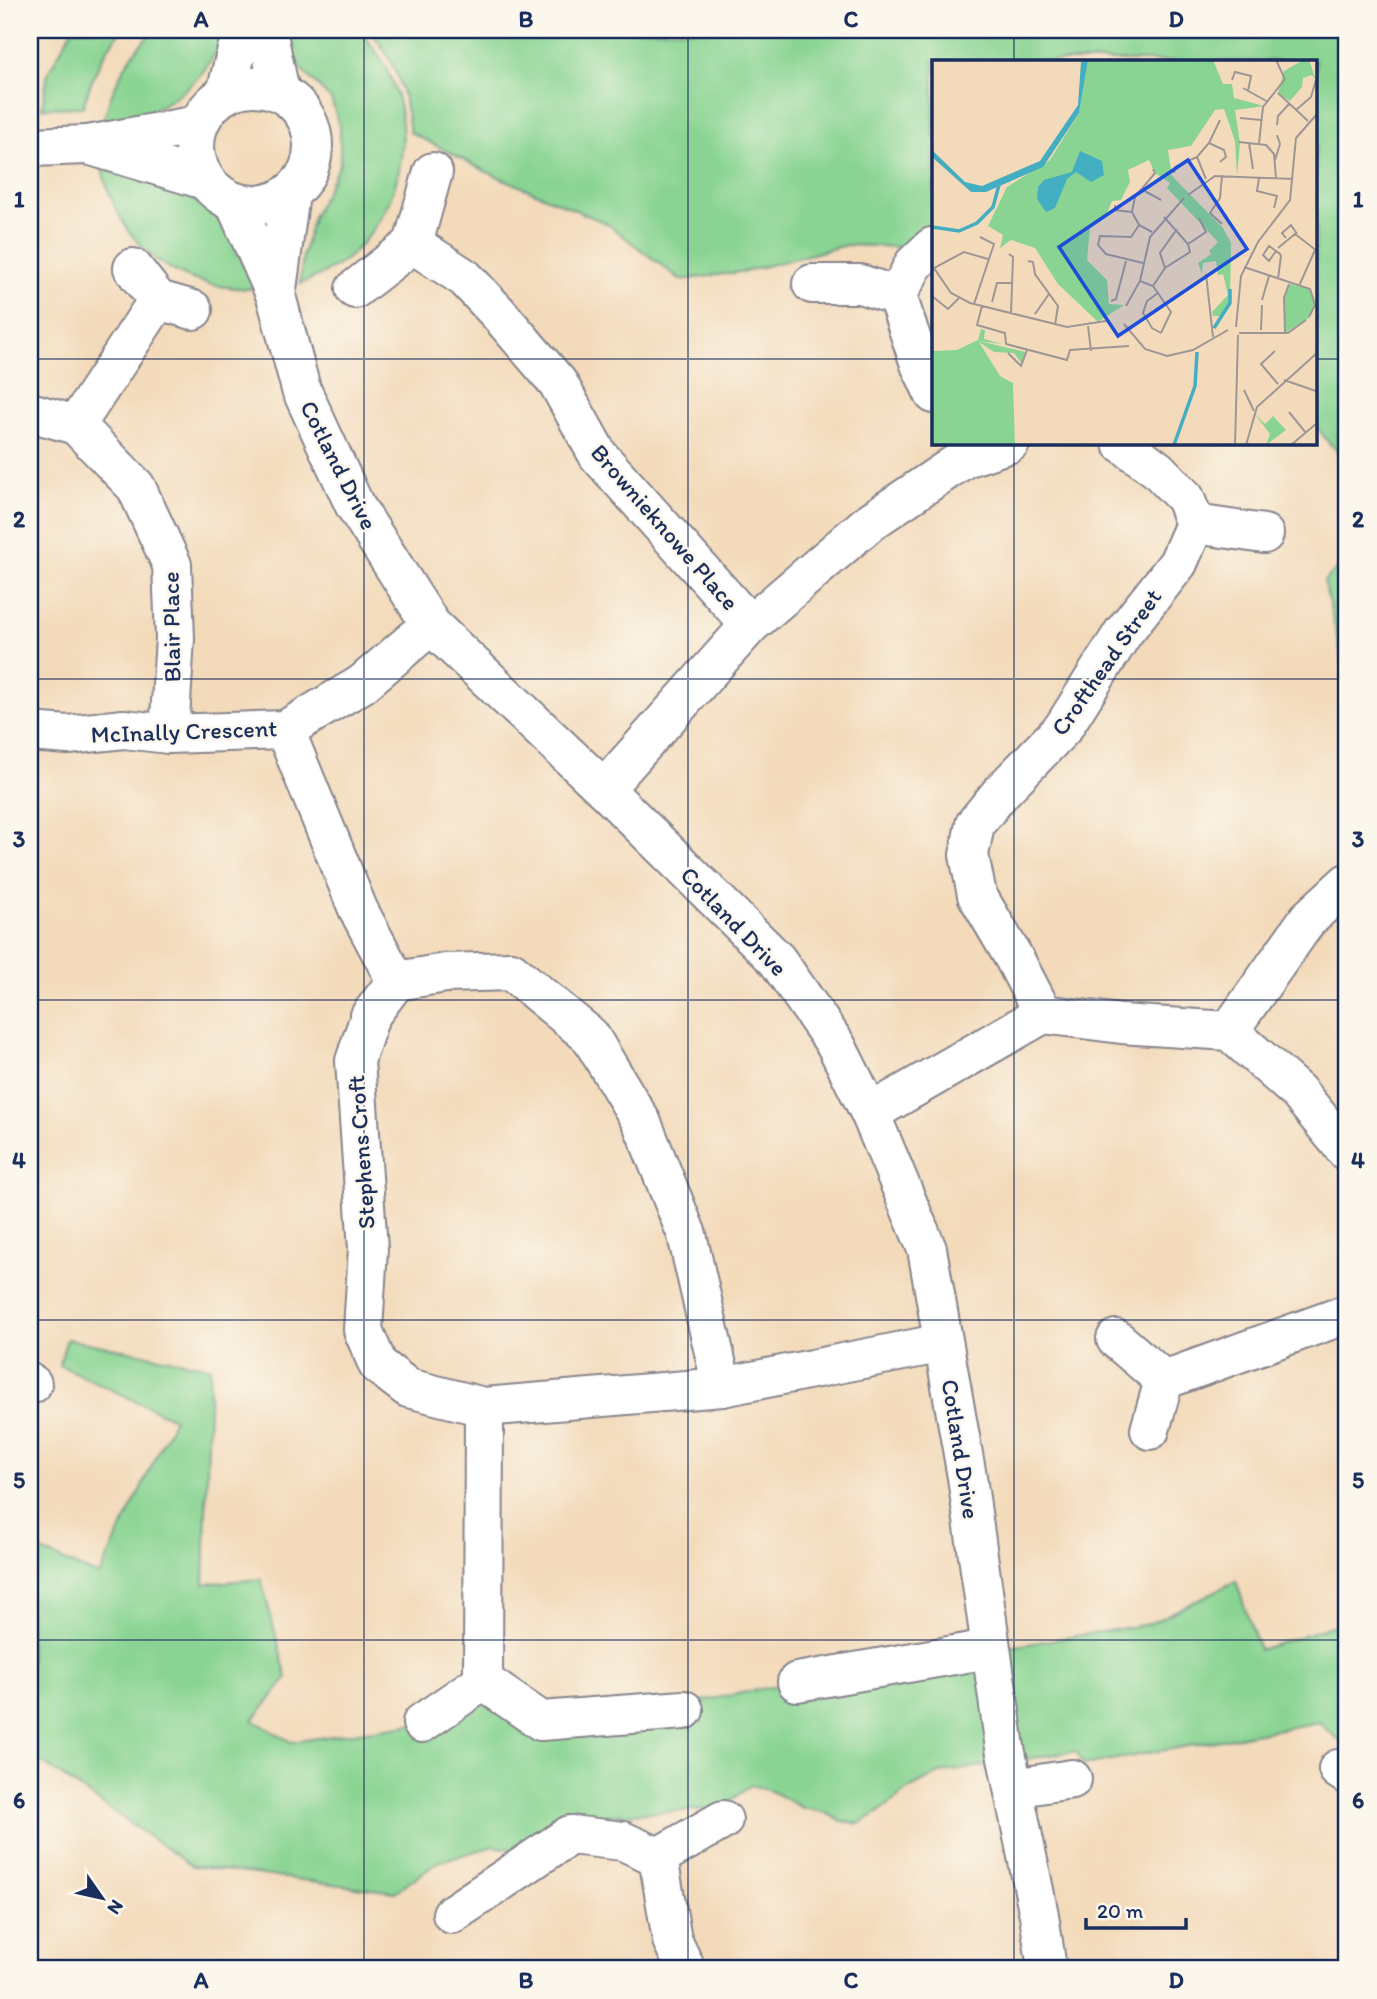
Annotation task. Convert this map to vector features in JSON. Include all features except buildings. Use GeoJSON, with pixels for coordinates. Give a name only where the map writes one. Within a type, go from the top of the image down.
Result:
{"type":"FeatureCollection","features":[{"type":"Feature","properties":{"kind":"street"},"geometry":{"type":"LineString","coordinates":[[226,93],[242,30]]}},
{"type":"Feature","properties":{"kind":"street"},"geometry":{"type":"LineString","coordinates":[[205,180],[197,163],[195,144],[198,125],[205,112],[226,93],[244,87],[262,87],[280,92],[267,30]]}},
{"type":"Feature","properties":{"kind":"street","name":"Cotland Drive"},"geometry":{"type":"LineString","coordinates":[[276,296],[290,194],[302,182],[311,166],[314,149],[313,132],[306,115],[295,102],[280,92]]}},
{"type":"Feature","properties":{"kind":"street"},"geometry":{"type":"LineString","coordinates":[[30,147],[88,145],[198,125]]}},
{"type":"Feature","properties":{"kind":"street"},"geometry":{"type":"LineString","coordinates":[[88,145],[205,180]]}},
{"type":"Feature","properties":{"kind":"street"},"geometry":{"type":"LineString","coordinates":[[355,289],[413,244],[433,172]]}},
{"type":"Feature","properties":{"kind":"street","name":"Cotland Drive"},"geometry":{"type":"LineString","coordinates":[[205,180],[218,194],[235,203],[276,296],[301,389],[354,504],[431,625],[604,789],[777,960],[836,1045],[870,1113],[927,1249],[967,1477],[1005,1748],[1040,1915],[1047,1969]]}},
{"type":"Feature","properties":{"kind":"street"},"geometry":{"type":"LineString","coordinates":[[235,203],[254,206],[273,203],[290,194]]}},
{"type":"Feature","properties":{"kind":"street","name":"Brownieknowe Place"},"geometry":{"type":"LineString","coordinates":[[413,244],[465,278],[498,313],[558,383],[598,455],[750,625]]}},
{"type":"Feature","properties":{"kind":"street"},"geometry":{"type":"LineString","coordinates":[[932,247],[914,264],[897,296],[920,364],[932,390]]}},
{"type":"Feature","properties":{"kind":"street"},"geometry":{"type":"LineString","coordinates":[[30,412],[76,425],[176,305],[133,268]]}},
{"type":"Feature","properties":{"kind":"street"},"geometry":{"type":"LineString","coordinates":[[812,284],[860,284],[897,296]]}},
{"type":"Feature","properties":{"kind":"street","name":"Blair Place"},"geometry":{"type":"LineString","coordinates":[[76,425],[136,487],[173,565],[174,638],[169,734]]}},
{"type":"Feature","properties":{"kind":"street"},"geometry":{"type":"LineString","coordinates":[[604,789],[750,625],[870,522],[961,450],[1003,444]]}},
{"type":"Feature","properties":{"kind":"street"},"geometry":{"type":"LineString","coordinates":[[1123,444],[1158,470],[1185,498],[1195,524],[1264,534]]}},
{"type":"Feature","properties":{"kind":"street","name":"Crofthead Street"},"geometry":{"type":"LineString","coordinates":[[1043,1014],[977,895],[969,855],[975,824],[1002,791],[1062,728],[1123,633],[1178,563],[1195,524]]}},
{"type":"Feature","properties":{"kind":"street","name":"McInally Crescent"},"geometry":{"type":"LineString","coordinates":[[30,732],[68,735],[124,729],[169,734],[285,730],[362,684],[431,625]]}},
{"type":"Feature","properties":{"kind":"street"},"geometry":{"type":"LineString","coordinates":[[285,730],[358,909],[396,981],[446,973],[511,971],[590,1036],[642,1123],[687,1235],[722,1387]]}},
{"type":"Feature","properties":{"kind":"street"},"geometry":{"type":"LineString","coordinates":[[1229,1031],[1308,919],[1347,883]]}},
{"type":"Feature","properties":{"kind":"street","name":"Stephens Croft"},"geometry":{"type":"LineString","coordinates":[[396,981],[370,1016],[355,1061],[369,1250],[363,1330],[378,1364],[408,1388],[484,1407],[722,1387],[943,1343]]}},
{"type":"Feature","properties":{"kind":"street"},"geometry":{"type":"LineString","coordinates":[[870,1113],[1043,1014],[1121,1024],[1229,1031],[1298,1092],[1347,1152]]}},
{"type":"Feature","properties":{"kind":"street"},"geometry":{"type":"LineString","coordinates":[[1164,1380],[1347,1314]]}},
{"type":"Feature","properties":{"kind":"street"},"geometry":{"type":"LineString","coordinates":[[1116,1339],[1164,1380]]}},
{"type":"Feature","properties":{"kind":"street"},"geometry":{"type":"LineString","coordinates":[[1150,1430],[1164,1380]]}},
{"type":"Feature","properties":{"kind":"street"},"geometry":{"type":"LineString","coordinates":[[483,1681],[484,1407]]}},
{"type":"Feature","properties":{"kind":"street"},"geometry":{"type":"LineString","coordinates":[[797,1682],[989,1649]]}},
{"type":"Feature","properties":{"kind":"street"},"geometry":{"type":"LineString","coordinates":[[483,1681],[541,1721],[684,1710]]}},
{"type":"Feature","properties":{"kind":"street"},"geometry":{"type":"LineString","coordinates":[[422,1723],[483,1681]]}},
{"type":"Feature","properties":{"kind":"street"},"geometry":{"type":"LineString","coordinates":[[1013,1788],[1072,1779]]}},
{"type":"Feature","properties":{"kind":"street"},"geometry":{"type":"LineString","coordinates":[[658,1857],[723,1820]]}},
{"type":"Feature","properties":{"kind":"street"},"geometry":{"type":"LineString","coordinates":[[452,1914],[570,1835],[622,1841],[658,1857]]}},
{"type":"Feature","properties":{"kind":"street"},"geometry":{"type":"LineString","coordinates":[[658,1857],[672,1940],[686,1969]]}},
{"type":"Feature","properties":{"kind":"green space"},"geometry":{"type":"Polygon","coordinates":[[[72,30],[122,30],[98,66],[83,107],[42,108],[48,73],[72,30]]]}},
{"type":"Feature","properties":{"kind":"green space"},"geometry":{"type":"Polygon","coordinates":[[[155,30],[225,30],[206,67],[177,95],[142,115],[102,126],[121,74],[136,50],[155,30]]]}},
{"type":"Feature","properties":{"kind":"green space"},"geometry":{"type":"Polygon","coordinates":[[[284,30],[358,30],[379,55],[393,83],[401,113],[403,144],[398,174],[388,203],[372,231],[345,260],[300,284],[303,255],[313,217],[340,164],[340,127],[331,99],[304,72],[288,49],[284,30]]]}},
{"type":"Feature","properties":{"kind":"green space"},"geometry":{"type":"Polygon","coordinates":[[[369,30],[1347,30],[1347,458],[1329,443],[1318,429],[1318,60],[932,60],[932,229],[903,247],[846,245],[747,271],[681,280],[606,223],[487,172],[410,132],[398,77],[369,30]]]}},
{"type":"Feature","properties":{"kind":"green space"},"geometry":{"type":"Polygon","coordinates":[[[102,169],[162,186],[191,198],[204,207],[228,233],[255,289],[226,287],[200,281],[176,272],[155,259],[137,242],[123,221],[111,197],[102,169]]]}},
{"type":"Feature","properties":{"kind":"green space"},"geometry":{"type":"Polygon","coordinates":[[[1347,561],[1347,678],[1324,581],[1347,561]]]}},
{"type":"Feature","properties":{"kind":"green space"},"geometry":{"type":"Polygon","coordinates":[[[67,1339],[210,1367],[204,1584],[261,1579],[287,1678],[253,1720],[291,1742],[422,1723],[483,1681],[541,1721],[697,1702],[797,1682],[1149,1624],[1236,1581],[1259,1650],[1347,1621],[1347,1748],[1319,1722],[1084,1765],[1076,1751],[939,1773],[909,1789],[859,1824],[803,1808],[773,1792],[751,1785],[721,1808],[583,1817],[519,1851],[494,1846],[440,1861],[395,1892],[192,1866],[30,1754],[30,1546],[99,1576],[174,1419],[59,1365],[67,1339]]]}}]}
